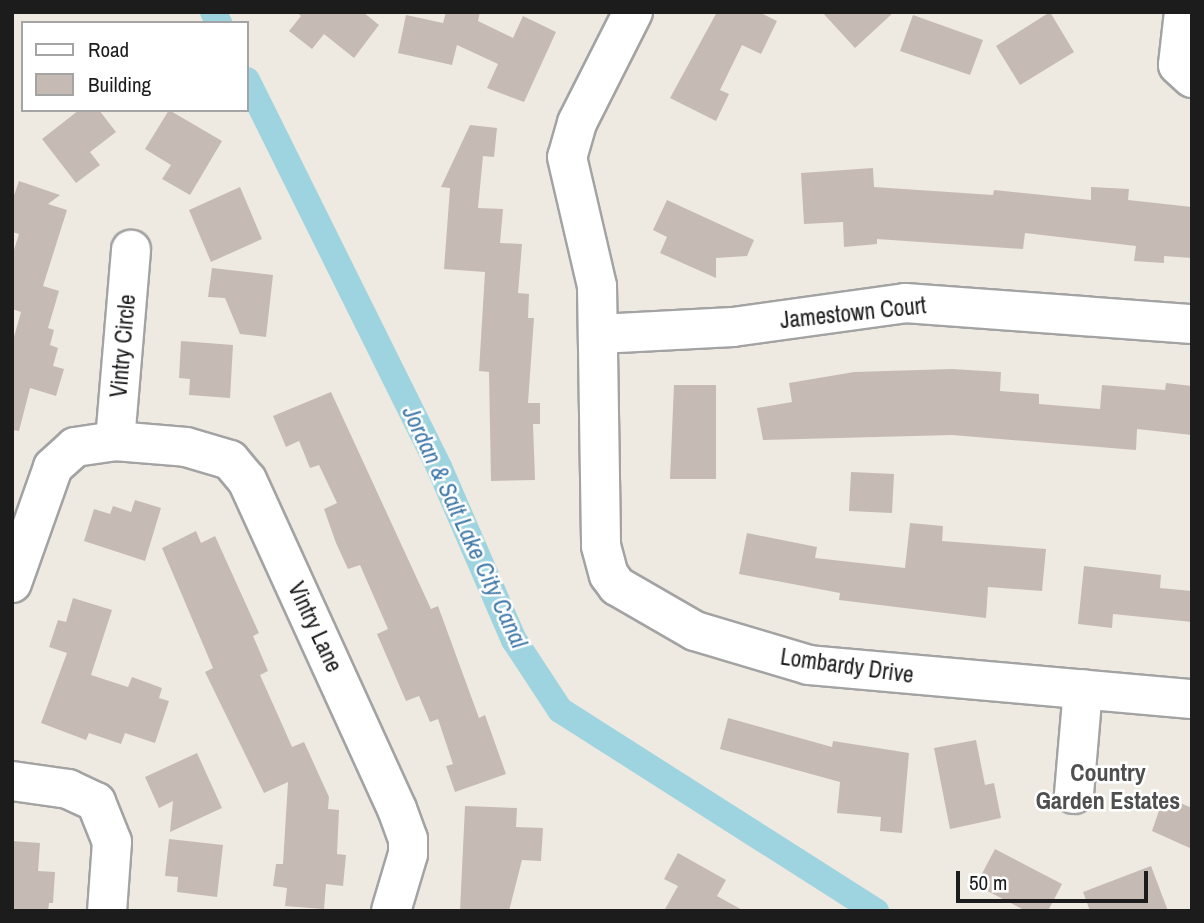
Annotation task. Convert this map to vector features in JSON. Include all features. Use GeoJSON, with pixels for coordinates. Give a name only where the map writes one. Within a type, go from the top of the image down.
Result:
{"type":"FeatureCollection","features":[{"type":"Feature","properties":{"kind":"street","name":"Lombardy Drive"},"geometry":{"type":"LineString","coordinates":[[633,12],[577,123],[567,157],[591,252],[599,334],[601,546],[609,575],[617,586],[695,631],[809,666],[1192,699]]}},
{"type":"Feature","properties":{"kind":"street"},"geometry":{"type":"LineString","coordinates":[[1184,12],[1178,65],[1192,78]]}},
{"type":"Feature","properties":{"kind":"street","name":"Vintry Circle"},"geometry":{"type":"LineString","coordinates":[[116,441],[131,250]]}},
{"type":"Feature","properties":{"kind":"street","name":"Jamestown Court"},"geometry":{"type":"LineString","coordinates":[[599,334],[733,327],[905,303],[1192,324]]}},
{"type":"Feature","properties":{"kind":"street","name":"Vintry Lane"},"geometry":{"type":"LineString","coordinates":[[12,583],[53,467],[75,447],[116,441],[217,453],[230,460],[247,480],[408,839],[405,869],[391,911]]}},
{"type":"Feature","properties":{"kind":"street"},"geometry":{"type":"LineString","coordinates":[[1074,794],[1083,689]]}},
{"type":"Feature","properties":{"kind":"street"},"geometry":{"type":"LineString","coordinates":[[12,781],[68,789],[96,802],[112,842],[107,911]]}},
{"type":"Feature","properties":{"kind":"building"},"geometry":{"type":"Polygon","coordinates":[[[296,12],[363,12],[379,25],[354,58],[324,34],[312,49],[289,31],[301,16],[296,12]]]}},
{"type":"Feature","properties":{"kind":"building"},"geometry":{"type":"Polygon","coordinates":[[[446,12],[480,12],[478,21],[513,38],[523,16],[556,32],[524,102],[487,88],[498,64],[457,45],[452,65],[398,53],[406,15],[443,23],[446,12]]]}},
{"type":"Feature","properties":{"kind":"building"},"geometry":{"type":"Polygon","coordinates":[[[717,12],[759,12],[777,21],[761,54],[742,45],[720,90],[729,94],[716,121],[670,98],[717,12]]]}},
{"type":"Feature","properties":{"kind":"building"},"geometry":{"type":"Polygon","coordinates":[[[822,12],[894,12],[855,48],[822,12]]]}},
{"type":"Feature","properties":{"kind":"building"},"geometry":{"type":"Polygon","coordinates":[[[1050,12],[1074,52],[1020,85],[996,46],[1050,12]]]}},
{"type":"Feature","properties":{"kind":"building"},"geometry":{"type":"Polygon","coordinates":[[[913,15],[983,40],[970,75],[900,51],[913,15]]]}},
{"type":"Feature","properties":{"kind":"building"},"geometry":{"type":"Polygon","coordinates":[[[76,112],[101,112],[116,132],[90,152],[100,165],[76,183],[42,139],[76,112]]]}},
{"type":"Feature","properties":{"kind":"building"},"geometry":{"type":"Polygon","coordinates":[[[168,112],[172,112],[222,141],[190,195],[162,179],[171,165],[145,149],[168,112]]]}},
{"type":"Feature","properties":{"kind":"building"},"geometry":{"type":"Polygon","coordinates":[[[470,125],[497,128],[494,157],[483,156],[478,208],[503,209],[500,243],[522,244],[518,293],[529,294],[528,318],[534,318],[528,403],[540,403],[540,424],[533,424],[535,480],[491,481],[489,372],[479,371],[485,272],[444,269],[450,188],[441,187],[470,125]]]}},
{"type":"Feature","properties":{"kind":"building"},"geometry":{"type":"Polygon","coordinates":[[[873,168],[874,187],[993,195],[994,190],[1091,200],[1091,187],[1129,189],[1128,200],[1192,207],[1192,258],[1164,256],[1164,263],[1134,261],[1136,246],[1025,233],[1023,249],[877,239],[877,244],[844,247],[843,222],[804,224],[801,173],[873,168]]]}},
{"type":"Feature","properties":{"kind":"building"},"geometry":{"type":"Polygon","coordinates":[[[19,181],[60,195],[48,204],[67,210],[43,286],[59,291],[48,328],[54,330],[50,345],[58,348],[53,366],[64,369],[56,396],[30,388],[19,431],[12,430],[12,344],[21,312],[12,309],[12,256],[19,234],[12,232],[12,201],[19,181]]]}},
{"type":"Feature","properties":{"kind":"building"},"geometry":{"type":"Polygon","coordinates":[[[240,187],[262,239],[211,262],[189,210],[240,187]]]}},
{"type":"Feature","properties":{"kind":"building"},"geometry":{"type":"Polygon","coordinates":[[[667,200],[754,240],[747,256],[716,258],[716,278],[660,253],[667,237],[653,230],[667,200]]]}},
{"type":"Feature","properties":{"kind":"building"},"geometry":{"type":"Polygon","coordinates":[[[212,268],[273,275],[266,337],[240,334],[225,298],[208,297],[212,268]]]}},
{"type":"Feature","properties":{"kind":"building"},"geometry":{"type":"Polygon","coordinates":[[[181,341],[233,345],[230,398],[189,395],[190,379],[179,378],[181,341]]]}},
{"type":"Feature","properties":{"kind":"building"},"geometry":{"type":"Polygon","coordinates":[[[952,369],[1001,372],[1000,391],[1039,394],[1039,404],[1100,409],[1102,385],[1165,390],[1166,383],[1192,386],[1192,435],[1137,429],[1136,450],[952,435],[763,440],[757,408],[792,402],[789,383],[854,372],[952,369]]]}},
{"type":"Feature","properties":{"kind":"building"},"geometry":{"type":"Polygon","coordinates":[[[674,385],[716,385],[716,479],[670,479],[674,385]]]}},
{"type":"Feature","properties":{"kind":"building"},"geometry":{"type":"Polygon","coordinates":[[[331,392],[431,609],[438,606],[479,718],[485,715],[506,774],[455,792],[446,766],[453,764],[438,719],[430,722],[419,696],[406,701],[377,634],[388,629],[360,565],[348,569],[336,543],[324,509],[337,503],[319,465],[310,468],[299,441],[286,447],[273,416],[331,392]]]}},
{"type":"Feature","properties":{"kind":"building"},"geometry":{"type":"Polygon","coordinates":[[[851,472],[894,474],[892,513],[849,511],[851,472]]]}},
{"type":"Feature","properties":{"kind":"building"},"geometry":{"type":"Polygon","coordinates":[[[135,500],[161,508],[145,561],[84,541],[94,509],[110,514],[113,506],[131,512],[135,500]]]}},
{"type":"Feature","properties":{"kind":"building"},"geometry":{"type":"Polygon","coordinates":[[[910,523],[943,526],[942,541],[1046,549],[1042,591],[988,587],[986,618],[839,600],[840,593],[739,574],[747,533],[817,547],[815,558],[905,568],[910,523]]]}},
{"type":"Feature","properties":{"kind":"building"},"geometry":{"type":"Polygon","coordinates":[[[196,531],[201,543],[215,536],[259,633],[253,636],[268,671],[260,675],[292,747],[304,742],[329,797],[328,809],[339,810],[337,854],[346,855],[343,886],[326,884],[324,909],[285,906],[287,888],[273,886],[276,864],[283,864],[288,782],[264,793],[205,672],[213,668],[162,548],[196,531]]]}},
{"type":"Feature","properties":{"kind":"building"},"geometry":{"type":"Polygon","coordinates":[[[1084,566],[1161,575],[1160,588],[1192,591],[1192,622],[1113,614],[1112,628],[1078,624],[1084,566]]]}},
{"type":"Feature","properties":{"kind":"building"},"geometry":{"type":"Polygon","coordinates":[[[73,598],[112,610],[91,675],[128,687],[132,677],[162,688],[159,698],[169,701],[155,743],[125,733],[121,744],[89,733],[86,740],[41,723],[67,653],[49,647],[58,620],[66,622],[73,598]]]}},
{"type":"Feature","properties":{"kind":"building"},"geometry":{"type":"Polygon","coordinates":[[[728,718],[832,747],[833,741],[909,753],[902,833],[880,831],[881,817],[837,813],[840,782],[720,749],[728,718]]]}},
{"type":"Feature","properties":{"kind":"building"},"geometry":{"type":"Polygon","coordinates":[[[976,740],[985,785],[994,783],[1001,818],[950,829],[934,748],[976,740]]]}},
{"type":"Feature","properties":{"kind":"building"},"geometry":{"type":"Polygon","coordinates":[[[197,753],[222,808],[170,832],[173,801],[159,808],[145,777],[197,753]]]}},
{"type":"Feature","properties":{"kind":"building"},"geometry":{"type":"Polygon","coordinates":[[[1164,796],[1192,808],[1192,849],[1152,831],[1164,796]]]}},
{"type":"Feature","properties":{"kind":"building"},"geometry":{"type":"Polygon","coordinates":[[[465,806],[517,808],[516,827],[543,828],[541,861],[522,860],[509,911],[460,911],[465,806]]]}},
{"type":"Feature","properties":{"kind":"building"},"geometry":{"type":"Polygon","coordinates":[[[169,839],[223,845],[217,897],[177,892],[178,877],[165,876],[169,839]]]}},
{"type":"Feature","properties":{"kind":"building"},"geometry":{"type":"Polygon","coordinates":[[[12,841],[40,843],[38,871],[55,872],[53,903],[49,903],[48,911],[12,911],[12,841]]]}},
{"type":"Feature","properties":{"kind":"building"},"geometry":{"type":"Polygon","coordinates":[[[995,849],[1062,884],[1048,911],[1026,911],[976,885],[995,849]]]}},
{"type":"Feature","properties":{"kind":"building"},"geometry":{"type":"Polygon","coordinates":[[[678,853],[726,880],[717,896],[744,911],[664,911],[678,886],[664,879],[678,853]]]}},
{"type":"Feature","properties":{"kind":"building"},"geometry":{"type":"Polygon","coordinates":[[[1151,866],[1168,911],[1090,911],[1083,892],[1151,866]]]}},
{"type":"Feature","properties":{"kind":"waterway","name":"Jordan & Salt Lake City Canal"},"geometry":{"type":"LineString","coordinates":[[213,12],[218,21]]}},
{"type":"Feature","properties":{"kind":"waterway","name":"Jordan & Salt Lake City Canal"},"geometry":{"type":"LineString","coordinates":[[248,82],[439,467],[514,640],[560,710],[876,911]]}},
{"type":"Feature","properties":{"kind":"district","name":"Country Garden Estates"},"geometry":{"type":"Point","coordinates":[1108,787]}}]}
